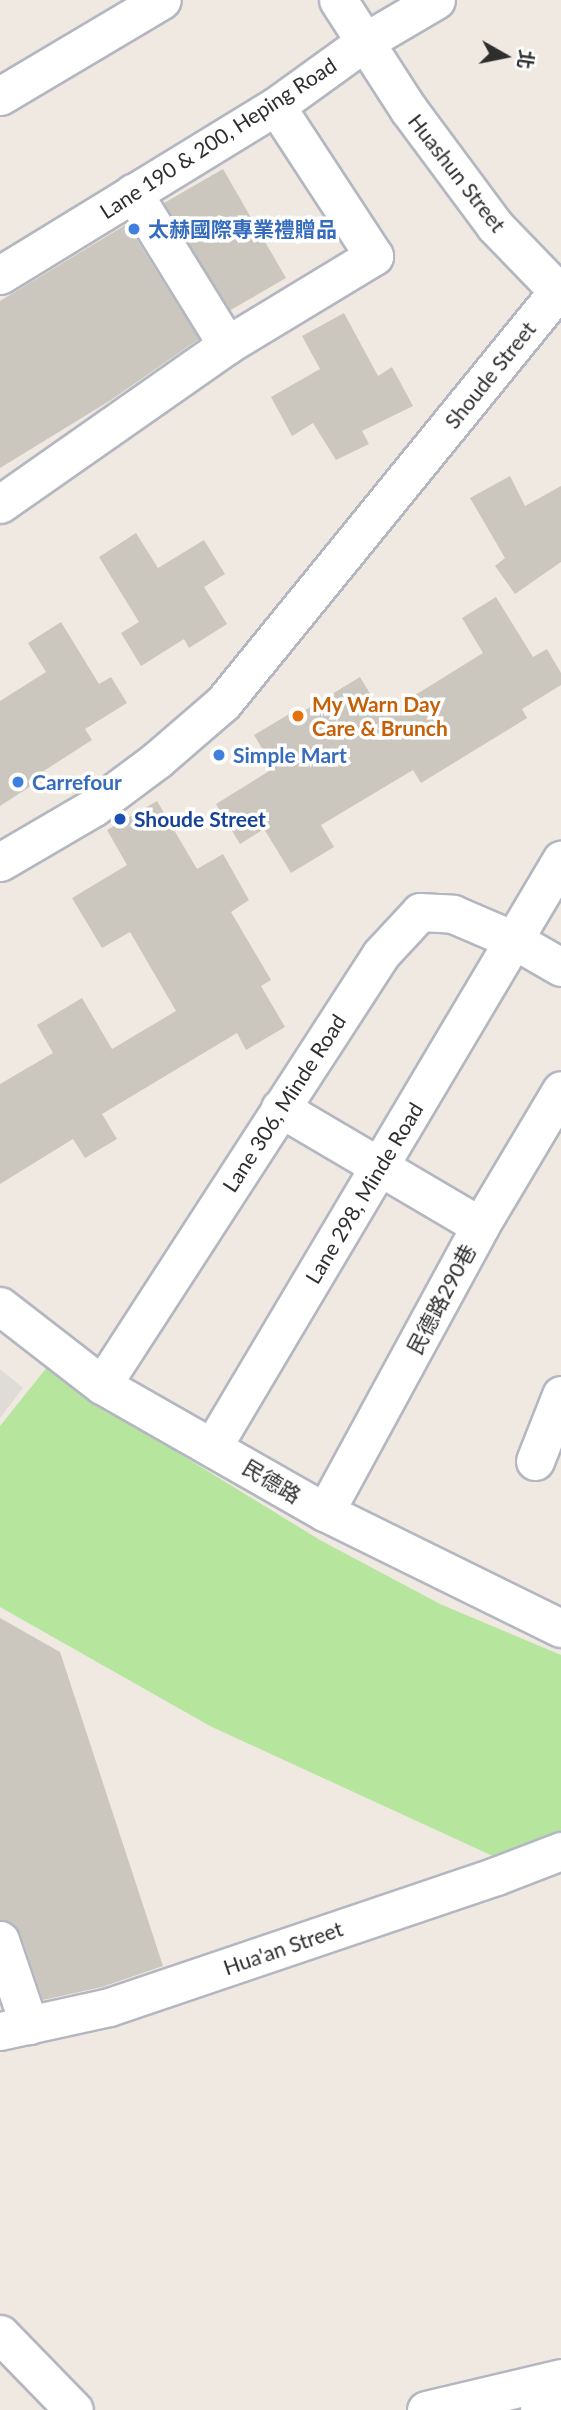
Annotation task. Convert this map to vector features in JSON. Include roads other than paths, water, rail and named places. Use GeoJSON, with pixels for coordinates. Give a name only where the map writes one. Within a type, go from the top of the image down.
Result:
{"type":"FeatureCollection","features":[{"type":"Feature","properties":{"kind":"street"},"geometry":{"type":"LineString","coordinates":[[0,96],[162,0]]}},
{"type":"Feature","properties":{"kind":"street","name":"Huashun Street"},"geometry":{"type":"LineString","coordinates":[[338,0],[409,110],[495,226],[560,292]]}},
{"type":"Feature","properties":{"kind":"street","name":"Lane 190 & 200, Heping Road"},"geometry":{"type":"LineString","coordinates":[[0,275],[276,106],[366,41],[436,0]]}},
{"type":"Feature","properties":{"kind":"street"},"geometry":{"type":"LineString","coordinates":[[0,504],[227,345],[374,256],[276,106]]}},
{"type":"Feature","properties":{"kind":"street"},"geometry":{"type":"LineString","coordinates":[[133,193],[227,345]]}},
{"type":"Feature","properties":{"kind":"street","name":"Shoude Street"},"geometry":{"type":"LineString","coordinates":[[0,862],[94,807],[157,760],[223,703],[560,292]]}},
{"type":"Feature","properties":{"kind":"street","name":"Lane 298, Minde Road"},"geometry":{"type":"LineString","coordinates":[[213,1446],[561,860]]}},
{"type":"Feature","properties":{"kind":"street","name":"Lane 306, Minde Road"},"geometry":{"type":"LineString","coordinates":[[102,1385],[381,954],[420,912],[453,915],[514,940]]}},
{"type":"Feature","properties":{"kind":"street"},"geometry":{"type":"LineString","coordinates":[[514,940],[561,967]]}},
{"type":"Feature","properties":{"kind":"street","name":"民德路290巷"},"geometry":{"type":"LineString","coordinates":[[326,1512],[480,1226],[561,1090]]}},
{"type":"Feature","properties":{"kind":"street"},"geometry":{"type":"LineString","coordinates":[[280,1108],[480,1226]]}},
{"type":"Feature","properties":{"kind":"street","name":"民德路"},"geometry":{"type":"LineString","coordinates":[[0,1306],[102,1385],[326,1512],[561,1628]]}},
{"type":"Feature","properties":{"kind":"street"},"geometry":{"type":"LineString","coordinates":[[535,1460],[561,1395]]}},
{"type":"Feature","properties":{"kind":"street","name":"Hua'an Street"},"geometry":{"type":"LineString","coordinates":[[14,2028],[109,2007],[561,1852]]}},
{"type":"Feature","properties":{"kind":"street"},"geometry":{"type":"LineString","coordinates":[[0,1940],[14,2028]]}},
{"type":"Feature","properties":{"kind":"street"},"geometry":{"type":"LineString","coordinates":[[0,2334],[74,2410]]}},
{"type":"Feature","properties":{"kind":"street"},"geometry":{"type":"LineString","coordinates":[[426,2410],[561,2378]]}},
{"type":"Feature","properties":{"kind":"street"},"geometry":{"type":"LineString","coordinates":[[539,2410],[561,2405]]}},
{"type":"Feature","properties":{"kind":"place","name":"太赫國際專業禮贈品"},"geometry":{"type":"Point","coordinates":[134,229]}},
{"type":"Feature","properties":{"kind":"place","name":"My Warn Day Care & Brunch"},"geometry":{"type":"Point","coordinates":[298,716]}},
{"type":"Feature","properties":{"kind":"place","name":"Simple Mart"},"geometry":{"type":"Point","coordinates":[219,755]}},
{"type":"Feature","properties":{"kind":"place","name":"Carrefour"},"geometry":{"type":"Point","coordinates":[18,782]}},
{"type":"Feature","properties":{"kind":"place","name":"Shoude Street"},"geometry":{"type":"Point","coordinates":[120,819]}}]}
